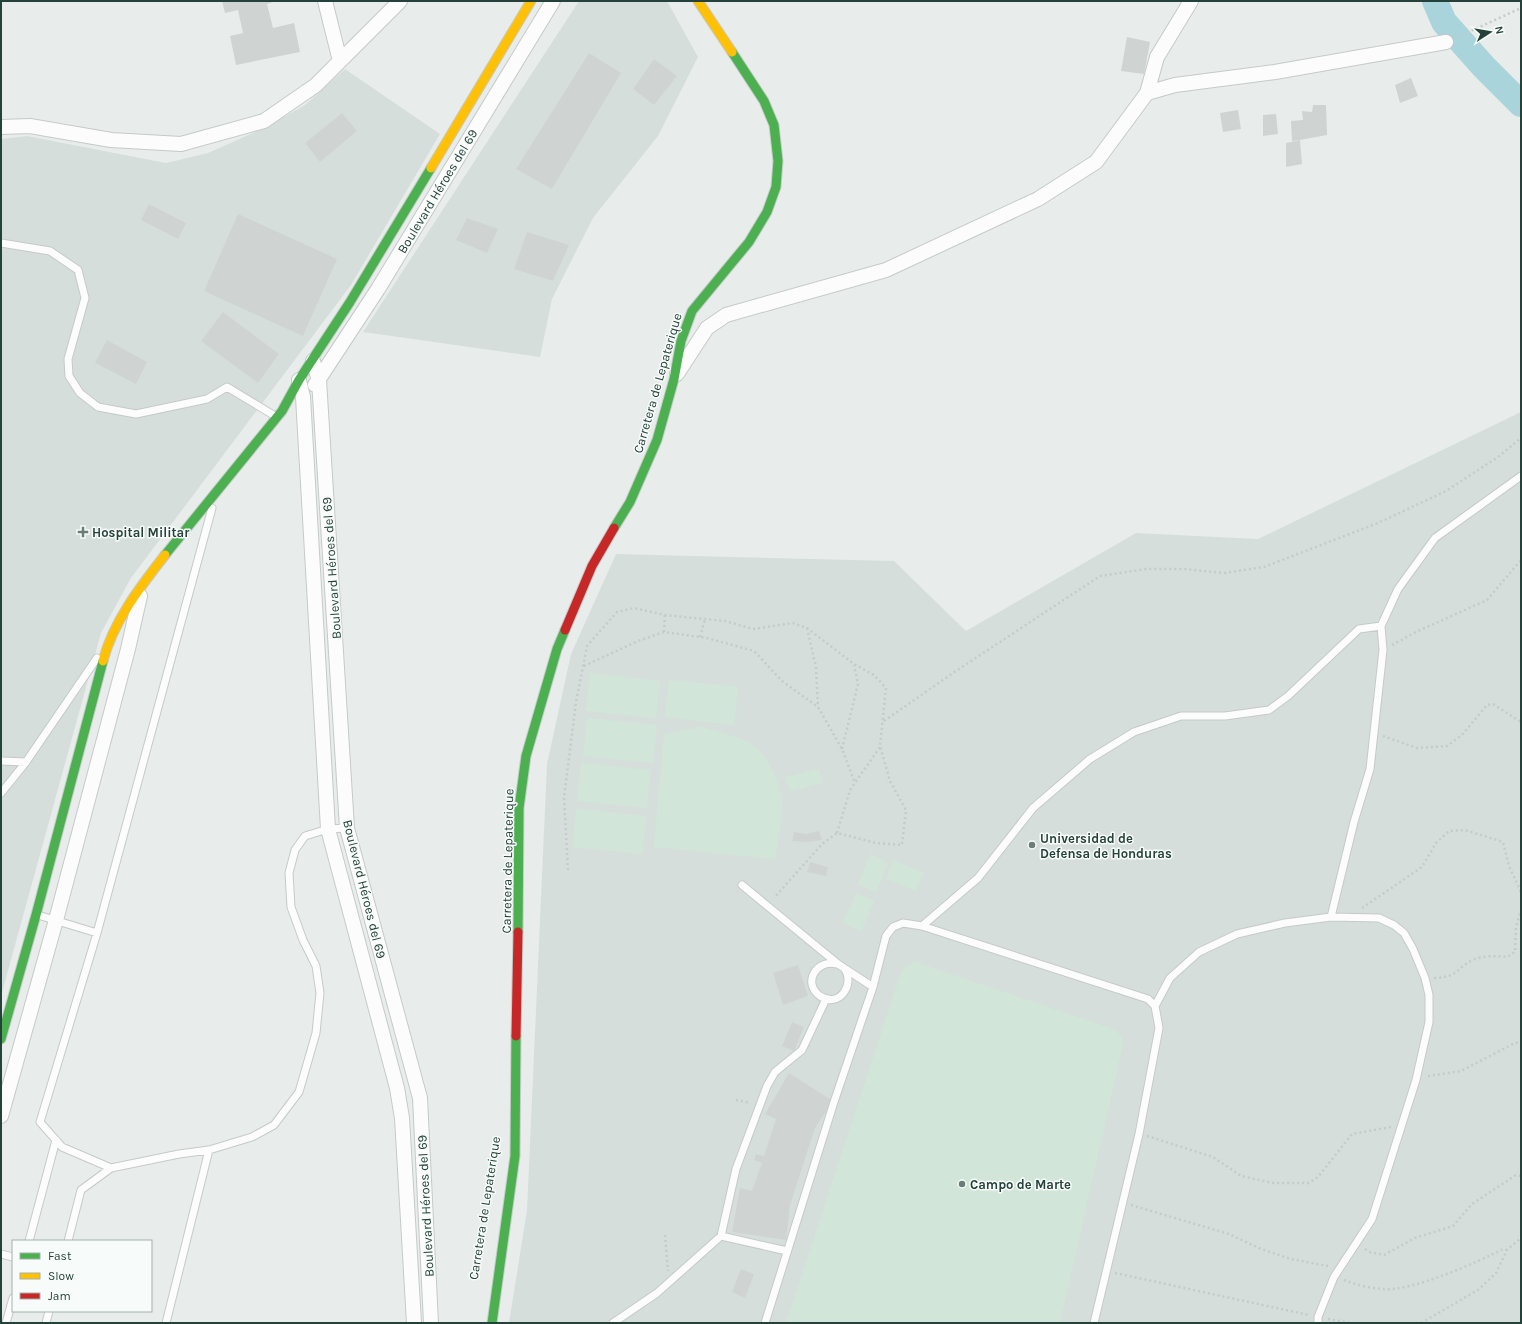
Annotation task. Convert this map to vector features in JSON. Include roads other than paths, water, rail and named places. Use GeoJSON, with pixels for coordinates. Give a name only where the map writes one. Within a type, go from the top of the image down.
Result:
{"type":"FeatureCollection","features":[{"type":"Feature","properties":{"kind":"main road","name":"Boulevard Héroes del 69"},"geometry":{"type":"LineString","coordinates":[[1,1039],[36,915],[108,641],[143,583],[280,414],[299,380],[313,361],[531,1]]}},
{"type":"Feature","properties":{"kind":"main road","name":"Carretera de Lepaterique"},"geometry":{"type":"LineString","coordinates":[[492,1323],[516,1156],[515,1096],[520,877],[519,808],[526,756],[557,649],[592,566],[633,495],[657,440],[674,379],[681,341],[692,311],[749,242],[767,212],[776,187],[778,161],[774,125],[764,101],[698,1]]}},
{"type":"Feature","properties":{"kind":"main road","name":"Carretera de Lepaterique"},"geometry":{"type":"LineString","coordinates":[[713,6],[721,23],[730,50]]}},
{"type":"Feature","properties":{"kind":"main road","name":"Carretera de Lepaterique"},"geometry":{"type":"LineString","coordinates":[[506,1148],[515,1096]]}},
{"type":"Feature","properties":{"kind":"street"},"geometry":{"type":"LineString","coordinates":[[325,1],[340,61]]}},
{"type":"Feature","properties":{"kind":"street"},"geometry":{"type":"LineString","coordinates":[[1,127],[30,126],[111,140],[181,144],[264,121],[316,85],[400,1]]}},
{"type":"Feature","properties":{"kind":"street","name":"Boulevard Héroes del 69"},"geometry":{"type":"LineString","coordinates":[[280,414],[303,398],[319,380],[378,289],[552,1]]}},
{"type":"Feature","properties":{"kind":"street"},"geometry":{"type":"LineString","coordinates":[[674,379],[707,328],[726,315],[886,270],[1038,200],[1096,162],[1147,93],[1157,57],[1191,1]]}},
{"type":"Feature","properties":{"kind":"street"},"geometry":{"type":"LineString","coordinates":[[1147,93],[1175,85],[1274,72],[1446,42]]}},
{"type":"Feature","properties":{"kind":"street","name":"Boulevard Héroes del 69"},"geometry":{"type":"LineString","coordinates":[[313,361],[319,380],[347,828],[420,1098],[431,1323]]}},
{"type":"Feature","properties":{"kind":"street","name":"Boulevard Héroes del 69"},"geometry":{"type":"LineString","coordinates":[[299,380],[303,398],[328,829],[397,1088],[402,1118],[414,1323]]}},
{"type":"Feature","properties":{"kind":"street"},"geometry":{"type":"LineString","coordinates":[[1,1116],[56,920],[128,649],[143,583]]}},
{"type":"Feature","properties":{"kind":"lane"},"geometry":{"type":"LineString","coordinates":[[1,243],[50,251],[78,270],[84,298],[68,359],[69,376],[80,394],[98,407],[136,414],[207,399],[227,387],[280,414]]}},
{"type":"Feature","properties":{"kind":"lane"},"geometry":{"type":"LineString","coordinates":[[1331,917],[1354,822],[1370,769],[1383,650],[1381,626],[1398,589],[1435,538],[1521,476]]}},
{"type":"Feature","properties":{"kind":"lane"},"geometry":{"type":"LineString","coordinates":[[111,1168],[62,1147],[40,1122],[97,933],[216,493]]}},
{"type":"Feature","properties":{"kind":"lane"},"geometry":{"type":"LineString","coordinates":[[922,926],[978,878],[1033,808],[1090,759],[1134,732],[1181,716],[1225,716],[1269,710],[1288,696],[1360,628],[1381,626]]}},
{"type":"Feature","properties":{"kind":"lane"},"geometry":{"type":"LineString","coordinates":[[1,793],[26,762],[108,641]]}},
{"type":"Feature","properties":{"kind":"lane"},"geometry":{"type":"LineString","coordinates":[[1,761],[26,762]]}},
{"type":"Feature","properties":{"kind":"lane"},"geometry":{"type":"LineString","coordinates":[[68,1240],[81,1190],[111,1168],[178,1154],[209,1150],[252,1137],[274,1125],[299,1092],[316,1033],[320,993],[316,966],[303,940],[291,907],[289,873],[294,850],[305,836],[328,829],[347,828]]}},
{"type":"Feature","properties":{"kind":"lane"},"geometry":{"type":"LineString","coordinates":[[742,884],[768,904],[840,966],[849,978],[846,990],[838,998],[826,999],[816,993],[813,988],[813,976],[820,966],[832,962],[840,966],[873,987]]}},
{"type":"Feature","properties":{"kind":"lane"},"geometry":{"type":"LineString","coordinates":[[36,915],[97,933]]}},
{"type":"Feature","properties":{"kind":"lane"},"geometry":{"type":"LineString","coordinates":[[1155,1006],[1170,978],[1199,952],[1237,934],[1285,923],[1331,917],[1379,918],[1394,925],[1404,933],[1413,948],[1426,978],[1429,995],[1429,1022],[1416,1080],[1372,1219],[1334,1277],[1318,1320]]}},
{"type":"Feature","properties":{"kind":"lane"},"geometry":{"type":"LineString","coordinates":[[765,1323],[873,987],[886,936],[893,927],[903,923],[922,926],[1148,999],[1155,1006],[1159,1028],[1139,1134],[1108,1272],[1094,1323]]}},
{"type":"Feature","properties":{"kind":"lane"},"geometry":{"type":"LineString","coordinates":[[613,1323],[669,1283],[721,1236],[736,1169],[767,1086],[775,1072],[802,1050],[826,999]]}},
{"type":"Feature","properties":{"kind":"lane"},"geometry":{"type":"LineString","coordinates":[[28,1240],[56,1140]]}},
{"type":"Feature","properties":{"kind":"lane"},"geometry":{"type":"LineString","coordinates":[[166,1323],[209,1150]]}},
{"type":"Feature","properties":{"kind":"lane"},"geometry":{"type":"LineString","coordinates":[[721,1236],[787,1251]]}},
{"type":"Feature","properties":{"kind":"lane"},"geometry":{"type":"LineString","coordinates":[[1,1254],[12,1257]]}},
{"type":"Feature","properties":{"kind":"lane"},"geometry":{"type":"LineString","coordinates":[[6,1323],[12,1302]]}},
{"type":"Feature","properties":{"kind":"lane"},"geometry":{"type":"LineString","coordinates":[[46,1323],[49,1312]]}},
{"type":"Feature","properties":{"kind":"waterway"},"geometry":{"type":"LineString","coordinates":[[1435,1],[1444,22],[1484,67],[1521,104]]}},
{"type":"Feature","properties":{"kind":"place","name":"Hospital Militar"},"geometry":{"type":"Point","coordinates":[83,532]}},
{"type":"Feature","properties":{"kind":"place","name":"Universidad de Defensa de Honduras"},"geometry":{"type":"Point","coordinates":[1032,845]}},
{"type":"Feature","properties":{"kind":"place","name":"Campo de Marte"},"geometry":{"type":"Point","coordinates":[962,1184]}}]}
